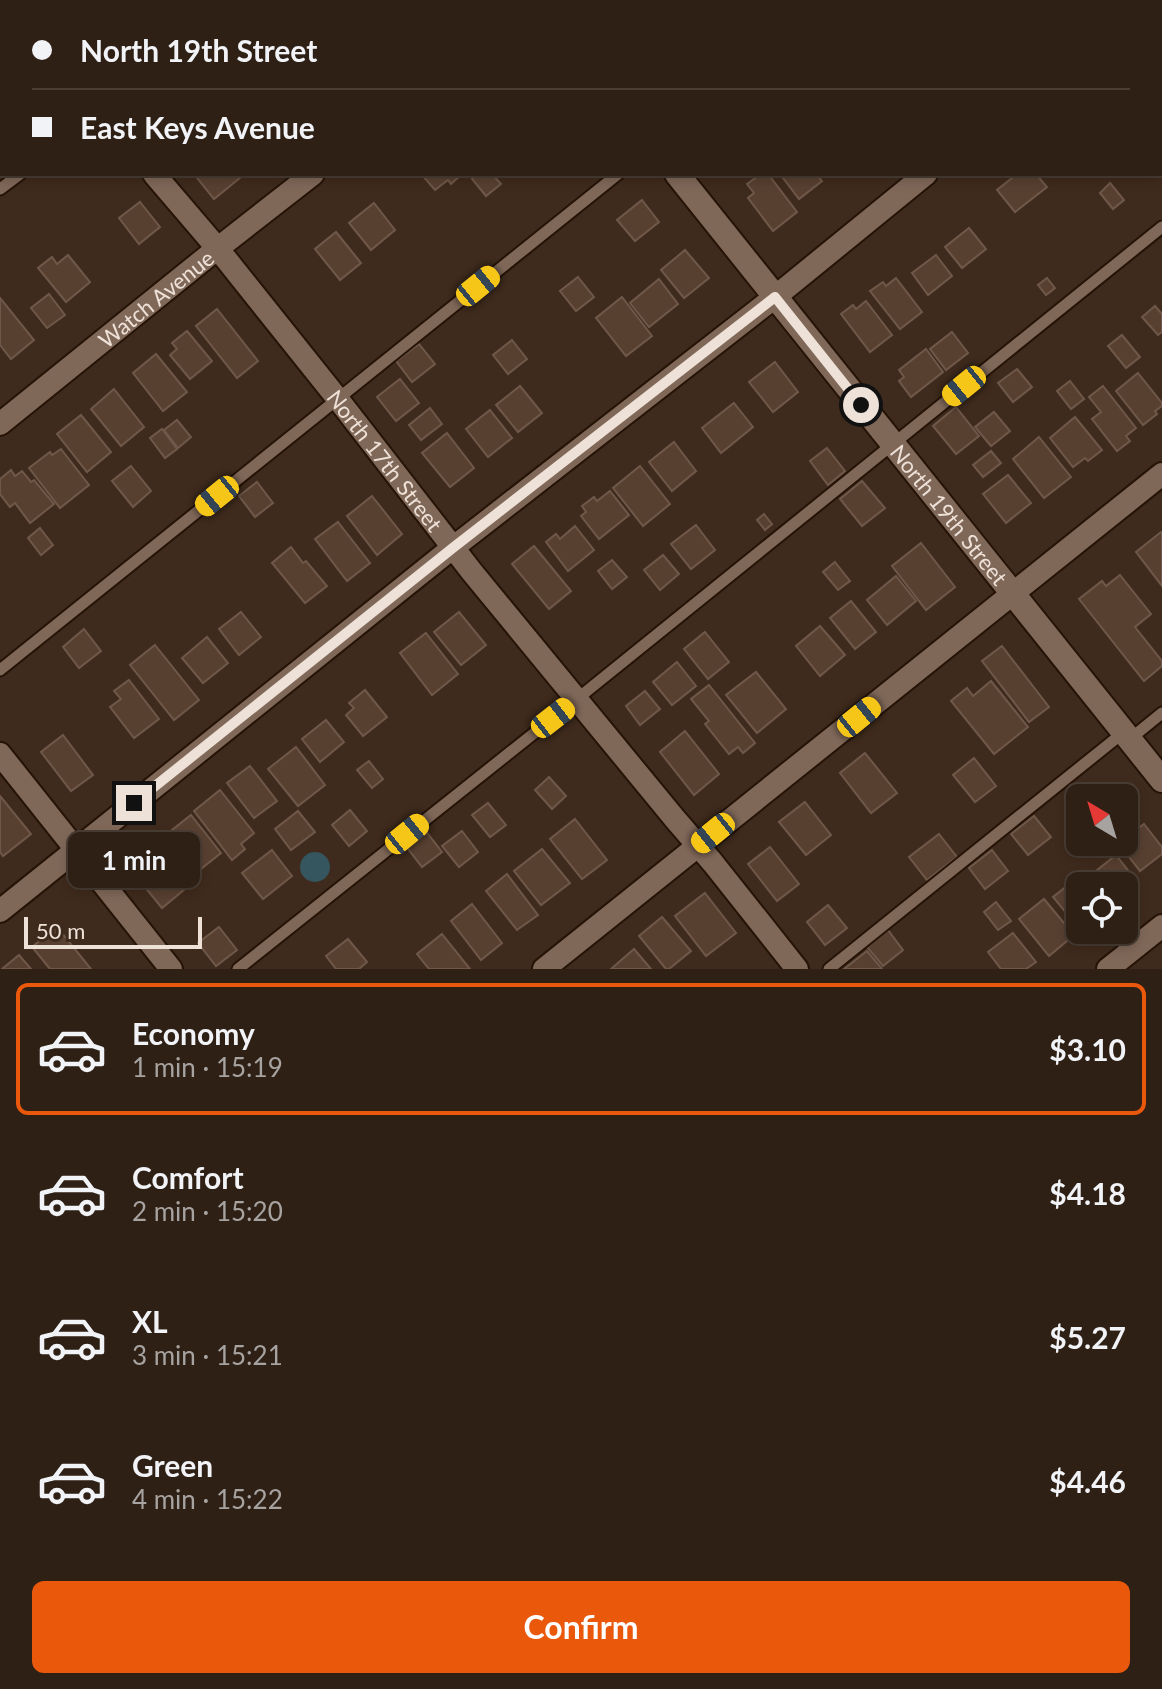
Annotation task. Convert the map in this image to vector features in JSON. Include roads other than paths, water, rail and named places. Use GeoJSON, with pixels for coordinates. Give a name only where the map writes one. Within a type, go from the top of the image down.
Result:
{"type":"FeatureCollection","features":[{"type":"Feature","properties":{"kind":"street","name":"North 17th Street"},"geometry":{"type":"LineString","coordinates":[[156,176],[218,249],[472,572],[797,969]]}},
{"type":"Feature","properties":{"kind":"street","name":"Watch Avenue"},"geometry":{"type":"LineString","coordinates":[[0,424],[310,176]]}},
{"type":"Feature","properties":{"kind":"street","name":"North 19th Street"},"geometry":{"type":"LineString","coordinates":[[679,176],[1162,780]]}},
{"type":"Feature","properties":{"kind":"street"},"geometry":{"type":"LineString","coordinates":[[0,911],[924,176]]}},
{"type":"Feature","properties":{"kind":"street"},"geometry":{"type":"LineString","coordinates":[[544,969],[1162,474]]}},
{"type":"Feature","properties":{"kind":"street"},"geometry":{"type":"LineString","coordinates":[[0,754],[171,969]]}},
{"type":"Feature","properties":{"kind":"street"},"geometry":{"type":"LineString","coordinates":[[1108,969],[1162,926]]}},
{"type":"Feature","properties":{"kind":"lane"},"geometry":{"type":"LineString","coordinates":[[0,189],[17,176]]}},
{"type":"Feature","properties":{"kind":"lane"},"geometry":{"type":"LineString","coordinates":[[0,670],[615,176]]}},
{"type":"Feature","properties":{"kind":"lane"},"geometry":{"type":"LineString","coordinates":[[238,969],[1162,227]]}},
{"type":"Feature","properties":{"kind":"lane"},"geometry":{"type":"LineString","coordinates":[[829,969],[1126,736],[1162,713]]}},
{"type":"Feature","properties":{"kind":"water"},"geometry":{"type":"Polygon","coordinates":[[[315,852],[325,857],[330,867],[325,877],[315,882],[305,877],[300,867],[305,857],[315,852]]]}}]}
